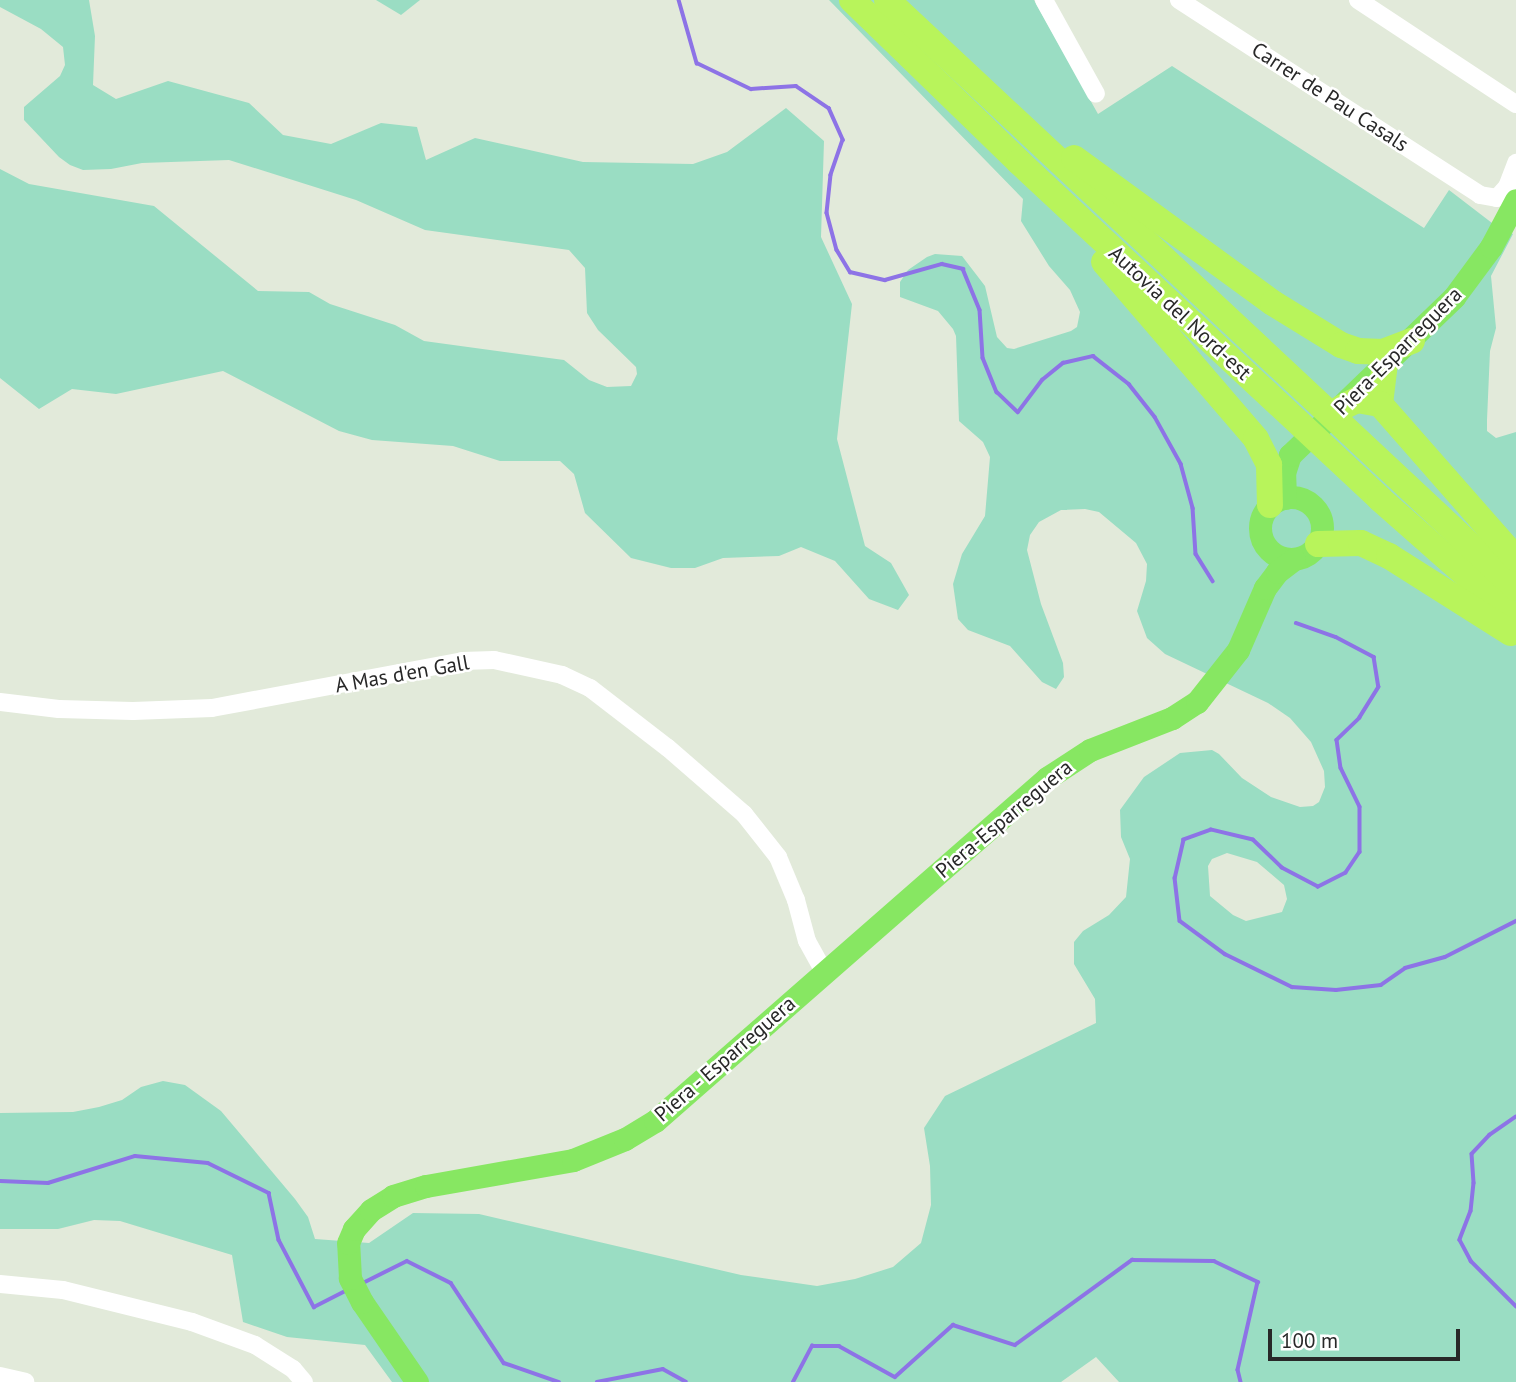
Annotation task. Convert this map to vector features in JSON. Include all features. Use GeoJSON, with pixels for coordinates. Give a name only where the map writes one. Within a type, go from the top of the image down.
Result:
{"type":"FeatureCollection","features":[{"type":"Feature","properties":{"kind":"highway","name":"Autovia del Nord-est"},"geometry":{"type":"LineString","coordinates":[[852,0],[1019,162],[1380,499],[1516,619]]}},
{"type":"Feature","properties":{"kind":"highway","name":"Autovia del Nord-est"},"geometry":{"type":"LineString","coordinates":[[887,0],[1516,588]]}},
{"type":"Feature","properties":{"kind":"highway"},"geometry":{"type":"LineString","coordinates":[[1001,109],[1082,163],[1273,303],[1341,345],[1358,351],[1383,352],[1412,341]]}},
{"type":"Feature","properties":{"kind":"highway"},"geometry":{"type":"LineString","coordinates":[[1019,162],[1252,433],[1269,465],[1278,501]]}},
{"type":"Feature","properties":{"kind":"highway"},"geometry":{"type":"LineString","coordinates":[[1358,351],[1365,392],[1516,559]]}},
{"type":"Feature","properties":{"kind":"highway"},"geometry":{"type":"LineString","coordinates":[[1318,544],[1361,543],[1389,556],[1516,636]]}},
{"type":"Feature","properties":{"kind":"main road","name":"Piera-Esparreguera"},"geometry":{"type":"LineString","coordinates":[[1265,588],[1265,545],[1261,520],[1278,501],[1284,473],[1294,452],[1365,392],[1476,269],[1516,200]]}},
{"type":"Feature","properties":{"kind":"main road"},"geometry":{"type":"LineString","coordinates":[[1278,501],[1305,500],[1314,506],[1322,525],[1318,544]]}},
{"type":"Feature","properties":{"kind":"main road","name":"Piera-Esparreguera"},"geometry":{"type":"LineString","coordinates":[[825,973],[1047,778],[1090,750],[1172,718],[1197,702],[1238,650],[1265,588],[1277,572],[1294,559],[1311,552],[1318,544]]}},
{"type":"Feature","properties":{"kind":"main road"},"geometry":{"type":"LineString","coordinates":[[1265,545],[1282,558],[1294,559]]}},
{"type":"Feature","properties":{"kind":"main road","name":"Piera - Esparreguera"},"geometry":{"type":"LineString","coordinates":[[417,1382],[362,1303],[350,1278],[348,1243],[362,1219],[380,1203],[407,1191],[573,1160],[625,1139],[667,1111],[825,973]]}},
{"type":"Feature","properties":{"kind":"street","name":"Carrer de Pau Casals"},"geometry":{"type":"LineString","coordinates":[[1179,0],[1480,195],[1497,198],[1507,187],[1516,163]]}},
{"type":"Feature","properties":{"kind":"street"},"geometry":{"type":"LineString","coordinates":[[1358,0],[1516,104]]}},
{"type":"Feature","properties":{"kind":"street"},"geometry":{"type":"LineString","coordinates":[[1050,3],[1096,94]]}},
{"type":"Feature","properties":{"kind":"street","name":"A Mas d'en Gall"},"geometry":{"type":"LineString","coordinates":[[0,702],[96,710],[212,708],[431,665],[494,660],[562,675],[590,688],[668,748],[744,814],[778,857],[796,900],[807,942],[825,973]]}},
{"type":"Feature","properties":{"kind":"street"},"geometry":{"type":"LineString","coordinates":[[0,1284],[63,1290],[192,1322],[255,1345],[293,1369],[304,1382]]}},
{"type":"Feature","properties":{"kind":"street"},"geometry":{"type":"LineString","coordinates":[[0,1376],[25,1382]]}},
{"type":"Feature","properties":{"kind":"green space"},"geometry":{"type":"Polygon","coordinates":[[[0,0],[89,0],[95,36],[93,85],[116,99],[168,81],[249,103],[283,135],[331,144],[381,123],[417,127],[426,160],[475,138],[583,162],[693,164],[727,152],[786,108],[824,141],[821,237],[852,304],[837,439],[865,546],[891,563],[909,595],[898,610],[869,599],[835,561],[801,547],[779,556],[723,558],[695,568],[671,568],[631,558],[585,513],[574,474],[560,461],[500,461],[453,446],[372,440],[339,431],[223,371],[116,394],[72,389],[39,409],[0,378],[0,169],[29,184],[154,206],[258,291],[309,292],[330,304],[395,325],[424,341],[564,360],[589,380],[607,387],[631,386],[637,374],[636,367],[598,330],[587,313],[585,268],[569,250],[425,230],[356,200],[229,160],[142,163],[111,169],[83,170],[70,165],[24,120],[24,107],[60,76],[65,65],[63,47],[41,29],[0,7],[0,0]]]}},
{"type":"Feature","properties":{"kind":"green space"},"geometry":{"type":"Polygon","coordinates":[[[376,0],[420,0],[401,15],[376,0]]]}},
{"type":"Feature","properties":{"kind":"green space"},"geometry":{"type":"Polygon","coordinates":[[[829,0],[1034,0],[1098,114],[1172,66],[1424,228],[1449,190],[1492,223],[1513,234],[1491,276],[1496,328],[1490,351],[1487,431],[1496,438],[1516,432],[1516,1382],[1119,1382],[1096,1357],[1061,1382],[392,1382],[365,1345],[287,1337],[243,1322],[232,1255],[120,1221],[94,1220],[58,1229],[0,1229],[0,1113],[73,1112],[99,1107],[122,1100],[141,1087],[163,1081],[185,1085],[221,1111],[295,1199],[308,1217],[315,1239],[369,1243],[413,1213],[479,1214],[741,1275],[817,1286],[855,1279],[893,1267],[921,1243],[931,1205],[930,1166],[924,1128],[945,1096],[1096,1023],[1095,999],[1074,964],[1074,942],[1083,931],[1109,915],[1126,897],[1130,859],[1121,837],[1120,810],[1144,777],[1180,753],[1212,750],[1242,778],[1271,797],[1300,807],[1313,806],[1319,802],[1325,787],[1324,771],[1311,742],[1290,718],[1268,703],[1165,654],[1147,638],[1137,611],[1146,581],[1147,564],[1136,543],[1099,512],[1085,509],[1061,510],[1039,522],[1030,535],[1027,550],[1041,604],[1063,663],[1064,677],[1056,689],[1042,682],[1010,646],[968,630],[958,619],[953,584],[962,554],[985,516],[990,457],[983,442],[959,421],[956,336],[953,329],[938,311],[900,297],[900,282],[908,270],[927,257],[935,254],[962,256],[985,286],[997,337],[1007,348],[1014,349],[1077,327],[1080,312],[1070,290],[1049,266],[1021,221],[1023,199],[829,0]],[[1227,853],[1212,859],[1208,866],[1210,896],[1233,915],[1246,921],[1282,912],[1287,899],[1284,885],[1257,862],[1227,853]]]}},
{"type":"Feature","properties":{"kind":"waterway"},"geometry":{"type":"LineString","coordinates":[[679,0],[697,63],[751,89],[796,86],[829,108],[843,140],[831,175],[827,213],[837,250],[850,272],[885,280],[942,264],[963,269],[980,310],[983,358],[997,392],[1018,412],[1042,380],[1063,363],[1093,356],[1129,384],[1155,417],[1181,464],[1193,508],[1196,554],[1213,581]]}},
{"type":"Feature","properties":{"kind":"waterway"},"geometry":{"type":"LineString","coordinates":[[1296,623],[1336,637],[1374,657],[1379,687],[1360,718],[1337,740],[1341,768],[1360,807],[1360,852],[1346,873],[1318,887],[1282,868],[1253,840],[1211,830],[1184,840],[1175,878],[1180,921],[1225,954],[1292,987],[1336,990],[1381,985],[1405,968],[1445,957],[1516,921]]}},
{"type":"Feature","properties":{"kind":"waterway"},"geometry":{"type":"LineString","coordinates":[[1516,1117],[1490,1135],[1472,1154],[1474,1183],[1471,1211],[1460,1240],[1471,1261],[1516,1306]]}},
{"type":"Feature","properties":{"kind":"waterway"},"geometry":{"type":"LineString","coordinates":[[0,1181],[48,1183],[135,1156],[208,1163],[269,1193],[279,1240],[314,1307],[348,1290]]}},
{"type":"Feature","properties":{"kind":"waterway"},"geometry":{"type":"LineString","coordinates":[[793,1382],[812,1346],[839,1346],[895,1377],[953,1325],[1015,1345],[1132,1260],[1214,1261],[1258,1282],[1238,1370],[1241,1382]]}},
{"type":"Feature","properties":{"kind":"waterway"},"geometry":{"type":"LineString","coordinates":[[361,1284],[407,1261],[451,1283],[504,1363],[559,1382]]}},
{"type":"Feature","properties":{"kind":"waterway"},"geometry":{"type":"LineString","coordinates":[[597,1382],[663,1369],[686,1382]]}}]}
